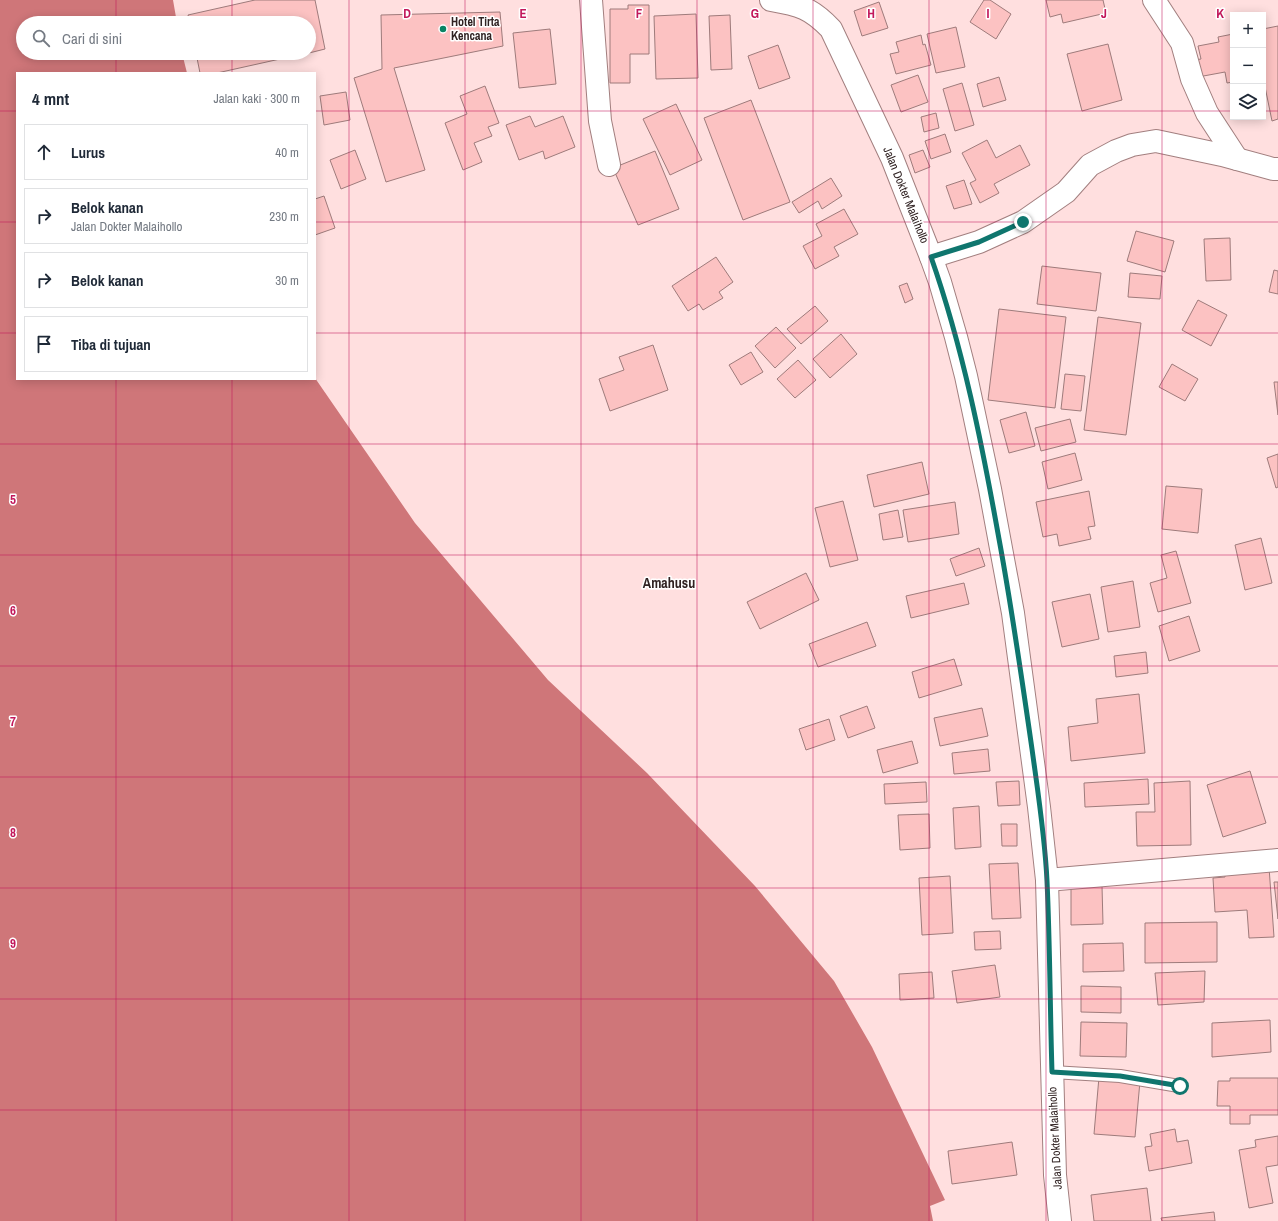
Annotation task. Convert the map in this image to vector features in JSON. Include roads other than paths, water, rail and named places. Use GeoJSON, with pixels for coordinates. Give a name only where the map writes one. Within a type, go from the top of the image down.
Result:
{"type":"FeatureCollection","features":[{"type":"Feature","properties":{"kind":"main road"},"geometry":{"type":"LineString","coordinates":[[591,0],[600,121],[609,165]]}},
{"type":"Feature","properties":{"kind":"main road","name":"Jalan Dokter Malaihollo"},"geometry":{"type":"LineString","coordinates":[[771,0],[788,3],[807,9],[822,19],[831,29],[892,158],[931,257],[940,282],[966,376],[990,489],[1012,613],[1040,807],[1047,880],[1055,1175],[1060,1221]]}},
{"type":"Feature","properties":{"kind":"main road"},"geometry":{"type":"LineString","coordinates":[[1154,0],[1182,43],[1192,79],[1207,113],[1237,159]]}},
{"type":"Feature","properties":{"kind":"main road"},"geometry":{"type":"LineString","coordinates":[[931,257],[979,242],[1023,222],[1066,192],[1090,165],[1116,150],[1132,145],[1156,141],[1278,169]]}},
{"type":"Feature","properties":{"kind":"main road"},"geometry":{"type":"LineString","coordinates":[[1047,880],[1278,860]]}},
{"type":"Feature","properties":{"kind":"lane"},"geometry":{"type":"LineString","coordinates":[[1052,1072],[1120,1076],[1180,1086]]}},
{"type":"Feature","properties":{"kind":"place","name":"Hotel Tirta Kencana"},"geometry":{"type":"Point","coordinates":[443,29]}},
{"type":"Feature","properties":{"kind":"district","name":"Amahusu"},"geometry":{"type":"Point","coordinates":[669,583]}}]}
